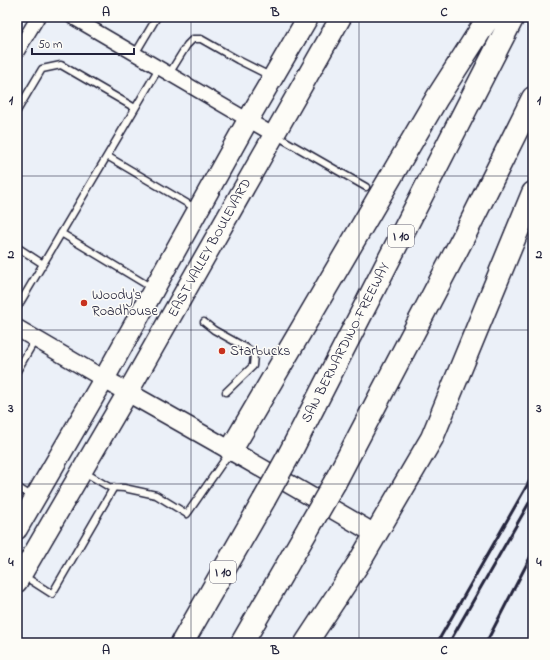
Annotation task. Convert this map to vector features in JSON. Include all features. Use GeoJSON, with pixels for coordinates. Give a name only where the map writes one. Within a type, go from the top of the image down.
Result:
{"type":"FeatureCollection","features":[{"type":"Feature","properties":{"kind":"highway"},"geometry":{"type":"LineString","coordinates":[[232,450],[437,98],[489,17]]}},
{"type":"Feature","properties":{"kind":"highway","name":"SAN BERNARDINO FREEWAY"},"geometry":{"type":"LineString","coordinates":[[182,643],[289,455],[513,17]]}},
{"type":"Feature","properties":{"kind":"highway"},"geometry":{"type":"LineString","coordinates":[[242,643],[335,482],[465,234],[533,98]]}},
{"type":"Feature","properties":{"kind":"highway"},"geometry":{"type":"LineString","coordinates":[[306,643],[360,561],[432,438],[533,193]]}},
{"type":"Feature","properties":{"kind":"main road","name":"EAST VALLEY BOULEVARD"},"geometry":{"type":"LineString","coordinates":[[17,529],[104,379],[197,210],[308,17]]}},
{"type":"Feature","properties":{"kind":"main road","name":"EAST VALLEY BOULEVARD"},"geometry":{"type":"LineString","coordinates":[[19,578],[128,392],[341,17]]}},
{"type":"Feature","properties":{"kind":"main road"},"geometry":{"type":"LineString","coordinates":[[104,379],[232,450],[375,534]]}},
{"type":"Feature","properties":{"kind":"street"},"geometry":{"type":"LineString","coordinates":[[17,52],[38,17]]}},
{"type":"Feature","properties":{"kind":"street"},"geometry":{"type":"LineString","coordinates":[[72,17],[274,135]]}},
{"type":"Feature","properties":{"kind":"street"},"geometry":{"type":"LineString","coordinates":[[17,328],[104,379]]}},
{"type":"Feature","properties":{"kind":"lane"},"geometry":{"type":"LineString","coordinates":[[135,54],[157,17]]}},
{"type":"Feature","properties":{"kind":"lane"},"geometry":{"type":"LineString","coordinates":[[17,308],[135,108],[164,71],[193,39],[201,39],[273,78]]}},
{"type":"Feature","properties":{"kind":"lane"},"geometry":{"type":"LineString","coordinates":[[17,111],[42,69],[61,65],[135,108]]}},
{"type":"Feature","properties":{"kind":"lane"},"geometry":{"type":"LineString","coordinates":[[274,135],[366,186]]}},
{"type":"Feature","properties":{"kind":"lane"},"geometry":{"type":"LineString","coordinates":[[107,156],[197,210]]}},
{"type":"Feature","properties":{"kind":"lane"},"geometry":{"type":"LineString","coordinates":[[62,233],[154,289]]}},
{"type":"Feature","properties":{"kind":"lane"},"geometry":{"type":"LineString","coordinates":[[17,247],[43,264]]}},
{"type":"Feature","properties":{"kind":"lane"},"geometry":{"type":"LineString","coordinates":[[204,322],[214,330],[250,350],[254,355],[253,366],[226,392]]}},
{"type":"Feature","properties":{"kind":"lane"},"geometry":{"type":"LineString","coordinates":[[17,371],[36,339]]}},
{"type":"Feature","properties":{"kind":"lane"},"geometry":{"type":"LineString","coordinates":[[82,471],[108,487],[124,488],[156,495],[187,514],[232,450]]}},
{"type":"Feature","properties":{"kind":"lane"},"geometry":{"type":"LineString","coordinates":[[17,487],[35,498]]}},
{"type":"Feature","properties":{"kind":"lane"},"geometry":{"type":"LineString","coordinates":[[19,578],[52,594],[114,487]]}},
{"type":"Feature","properties":{"kind":"railway"},"geometry":{"type":"LineString","coordinates":[[437,643],[533,475]]}},
{"type":"Feature","properties":{"kind":"railway"},"geometry":{"type":"LineString","coordinates":[[449,643],[533,496]]}},
{"type":"Feature","properties":{"kind":"railway"},"geometry":{"type":"LineString","coordinates":[[486,643],[533,552]]}},
{"type":"Feature","properties":{"kind":"place","name":"Woody's Roadhouse"},"geometry":{"type":"Point","coordinates":[84,303]}},
{"type":"Feature","properties":{"kind":"place","name":"Starbucks"},"geometry":{"type":"Point","coordinates":[222,351]}}]}
